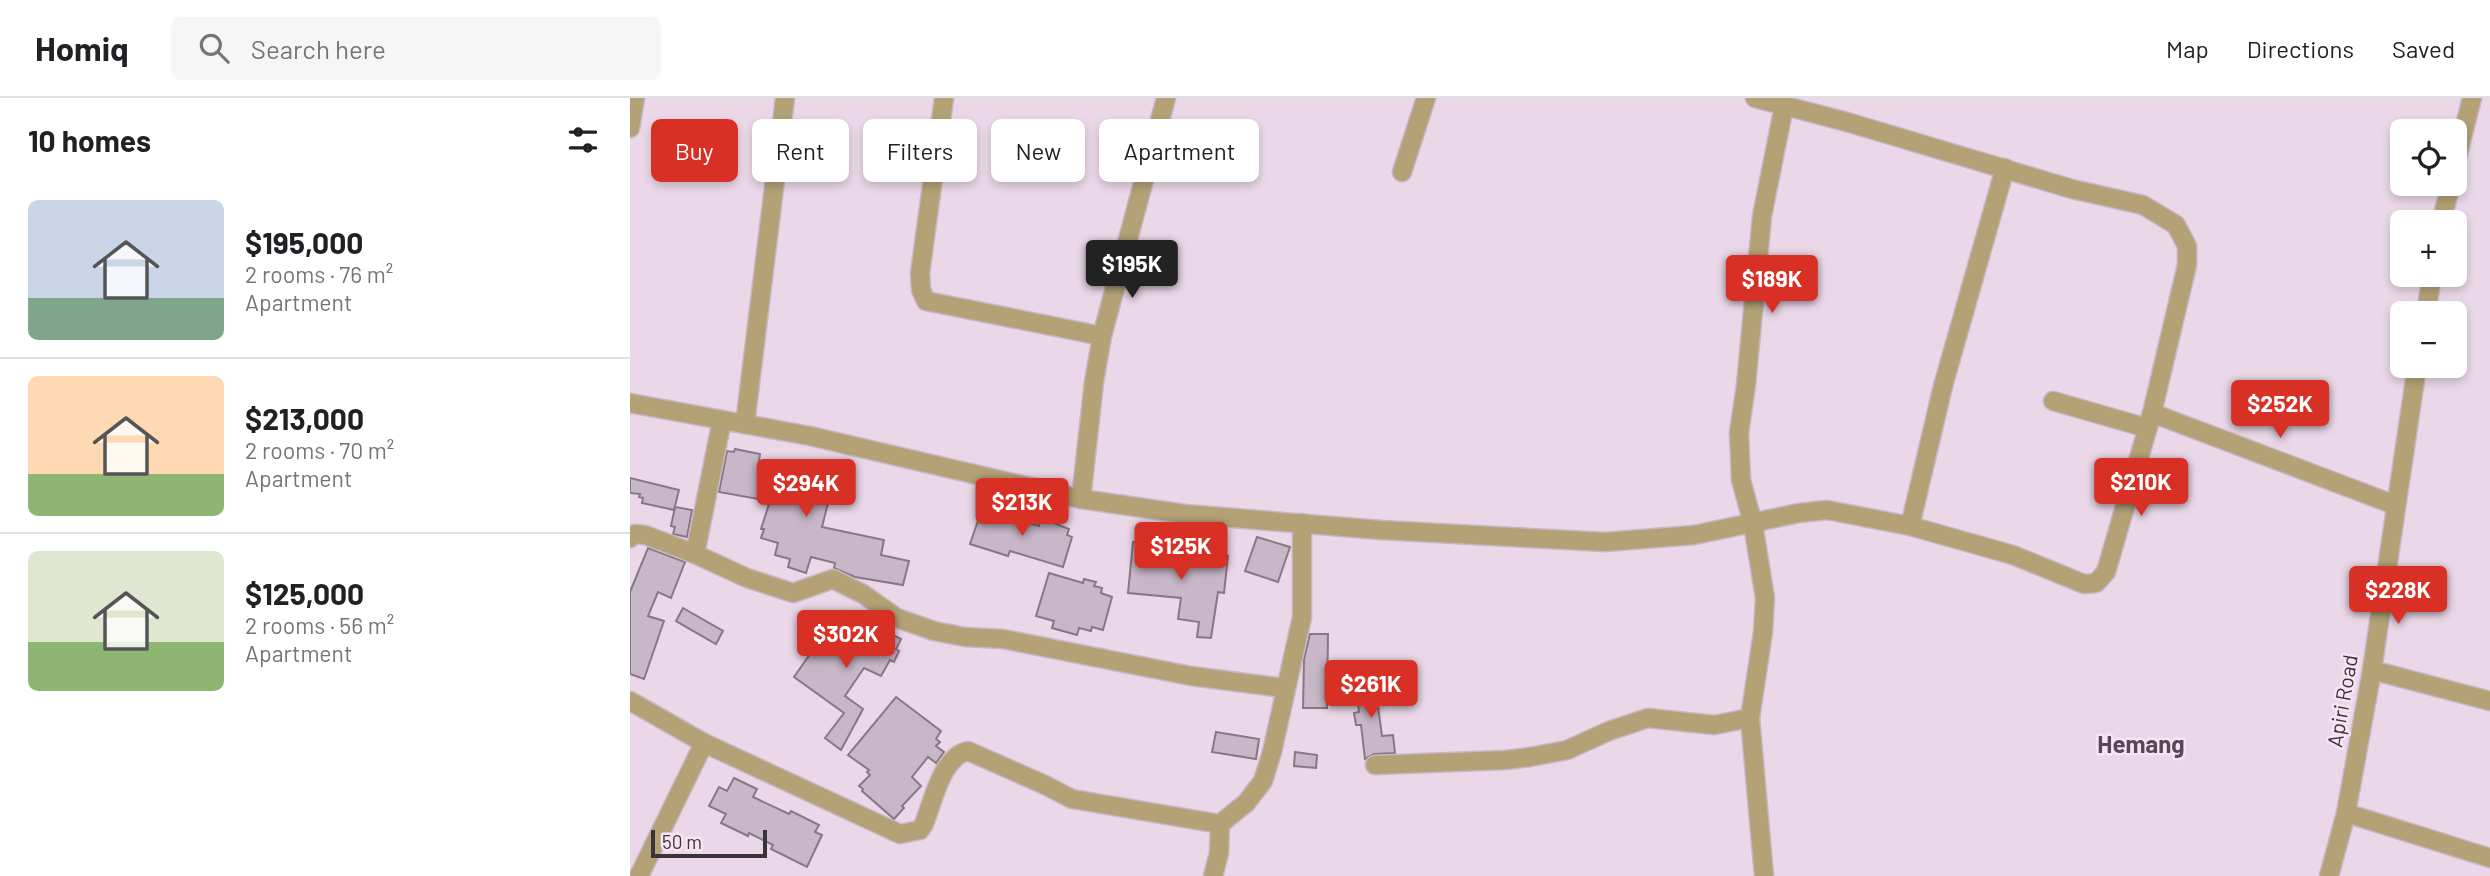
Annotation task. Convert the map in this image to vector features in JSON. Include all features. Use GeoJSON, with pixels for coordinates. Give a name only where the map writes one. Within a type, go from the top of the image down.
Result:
{"type":"FeatureCollection","features":[{"type":"Feature","properties":{"kind":"street"},"geometry":{"type":"LineString","coordinates":[[630,128],[635,98]]}},
{"type":"Feature","properties":{"kind":"street"},"geometry":{"type":"LineString","coordinates":[[745,424],[785,98]]}},
{"type":"Feature","properties":{"kind":"street"},"geometry":{"type":"LineString","coordinates":[[944,98],[920,273],[921,290],[926,300],[1102,336]]}},
{"type":"Feature","properties":{"kind":"street"},"geometry":{"type":"LineString","coordinates":[[1081,499],[1102,336],[1166,98]]}},
{"type":"Feature","properties":{"kind":"street"},"geometry":{"type":"LineString","coordinates":[[1402,172],[1426,98]]}},
{"type":"Feature","properties":{"kind":"street"},"geometry":{"type":"LineString","coordinates":[[630,403],[912,457],[1081,499],[1185,514],[1407,532],[1605,542],[1694,535],[1827,510],[1910,526],[2013,555],[2084,584],[2096,583],[2106,572],[2149,421],[2187,265],[2187,246],[2182,234],[2165,216],[2143,205],[2072,190],[2005,168],[1755,98]]}},
{"type":"Feature","properties":{"kind":"street"},"geometry":{"type":"LineString","coordinates":[[2467,119],[2472,98]]}},
{"type":"Feature","properties":{"kind":"street"},"geometry":{"type":"LineString","coordinates":[[1764,876],[1750,718],[1763,632],[1765,598],[1753,524],[1741,480],[1739,433],[1762,216],[1784,106]]}},
{"type":"Feature","properties":{"kind":"street"},"geometry":{"type":"LineString","coordinates":[[1910,526],[1956,336],[2005,168]]}},
{"type":"Feature","properties":{"kind":"street","name":"Apiri Road"},"geometry":{"type":"LineString","coordinates":[[2329,876],[2347,813],[2372,670],[2415,378]]}},
{"type":"Feature","properties":{"kind":"street"},"geometry":{"type":"LineString","coordinates":[[2053,401],[2149,421],[2395,505]]}},
{"type":"Feature","properties":{"kind":"street"},"geometry":{"type":"LineString","coordinates":[[695,554],[722,420]]}},
{"type":"Feature","properties":{"kind":"street"},"geometry":{"type":"LineString","coordinates":[[630,701],[704,743],[900,834],[920,830],[947,764],[968,751],[1072,799],[1220,824],[1246,803],[1263,781],[1272,752],[1284,688],[1302,617],[1302,523]]}},
{"type":"Feature","properties":{"kind":"street"},"geometry":{"type":"LineString","coordinates":[[630,538],[635,534],[645,535],[747,578],[793,593],[833,579],[863,594],[897,618],[934,631],[965,637],[1003,639],[1191,676],[1284,688]]}},
{"type":"Feature","properties":{"kind":"street"},"geometry":{"type":"LineString","coordinates":[[2372,670],[2490,701]]}},
{"type":"Feature","properties":{"kind":"street"},"geometry":{"type":"LineString","coordinates":[[1376,765],[1530,757],[1567,750],[1618,727],[1648,718],[1714,725],[1750,718]]}},
{"type":"Feature","properties":{"kind":"street"},"geometry":{"type":"LineString","coordinates":[[639,876],[704,743]]}},
{"type":"Feature","properties":{"kind":"street"},"geometry":{"type":"LineString","coordinates":[[2347,813],[2490,858]]}},
{"type":"Feature","properties":{"kind":"street"},"geometry":{"type":"LineString","coordinates":[[1213,876],[1219,853],[1220,824]]}},
{"type":"Feature","properties":{"kind":"building"},"geometry":{"type":"Polygon","coordinates":[[[735,449],[760,454],[759,461],[834,479],[822,527],[884,540],[881,555],[909,561],[903,585],[855,577],[834,568],[835,563],[811,557],[806,573],[788,567],[790,559],[775,555],[778,543],[761,538],[764,529],[761,529],[770,501],[719,492],[727,451],[734,452],[735,449]]]}},
{"type":"Feature","properties":{"kind":"building"},"geometry":{"type":"Polygon","coordinates":[[[630,478],[679,490],[674,510],[642,503],[640,494],[630,493],[630,478]]]}},
{"type":"Feature","properties":{"kind":"building"},"geometry":{"type":"Polygon","coordinates":[[[675,507],[692,510],[687,537],[673,534],[675,527],[671,526],[675,507]]]}},
{"type":"Feature","properties":{"kind":"building"},"geometry":{"type":"Polygon","coordinates":[[[982,509],[1039,526],[1041,518],[1069,529],[1067,535],[1072,537],[1063,567],[1010,551],[1008,556],[970,544],[982,509]]]}},
{"type":"Feature","properties":{"kind":"building"},"geometry":{"type":"Polygon","coordinates":[[[1257,537],[1290,547],[1278,582],[1245,571],[1257,537]]]}},
{"type":"Feature","properties":{"kind":"building"},"geometry":{"type":"Polygon","coordinates":[[[1133,542],[1151,543],[1150,555],[1193,559],[1194,552],[1228,556],[1224,593],[1218,592],[1211,638],[1197,637],[1199,622],[1178,619],[1181,598],[1128,593],[1133,542]]]}},
{"type":"Feature","properties":{"kind":"building"},"geometry":{"type":"Polygon","coordinates":[[[648,548],[685,562],[671,598],[658,592],[648,616],[664,621],[644,679],[630,674],[630,592],[648,548]]]}},
{"type":"Feature","properties":{"kind":"building"},"geometry":{"type":"Polygon","coordinates":[[[1049,573],[1083,583],[1084,579],[1096,582],[1094,586],[1102,588],[1101,593],[1112,597],[1103,630],[1079,628],[1077,635],[1052,628],[1054,621],[1036,616],[1049,573]]]}},
{"type":"Feature","properties":{"kind":"building"},"geometry":{"type":"Polygon","coordinates":[[[683,608],[723,631],[716,644],[676,621],[683,608]]]}},
{"type":"Feature","properties":{"kind":"building"},"geometry":{"type":"Polygon","coordinates":[[[844,611],[862,621],[857,631],[880,643],[887,632],[901,639],[894,662],[890,660],[881,676],[864,668],[845,696],[863,709],[841,750],[825,738],[844,713],[794,677],[815,647],[823,652],[844,611]]]}},
{"type":"Feature","properties":{"kind":"building"},"geometry":{"type":"Polygon","coordinates":[[[1310,634],[1328,634],[1327,708],[1303,708],[1304,659],[1310,634]]]}},
{"type":"Feature","properties":{"kind":"building"},"geometry":{"type":"Polygon","coordinates":[[[1374,678],[1382,736],[1393,735],[1395,753],[1374,754],[1365,759],[1361,725],[1356,725],[1354,713],[1359,712],[1355,681],[1374,678]]]}},
{"type":"Feature","properties":{"kind":"building"},"geometry":{"type":"Polygon","coordinates":[[[896,697],[941,731],[936,739],[940,742],[936,746],[944,752],[936,763],[928,757],[912,777],[921,786],[894,819],[862,791],[859,786],[870,775],[867,772],[869,770],[848,755],[896,697]]]}},
{"type":"Feature","properties":{"kind":"building"},"geometry":{"type":"Polygon","coordinates":[[[1216,732],[1259,739],[1256,759],[1212,752],[1216,732]]]}},
{"type":"Feature","properties":{"kind":"building"},"geometry":{"type":"Polygon","coordinates":[[[1295,752],[1317,755],[1316,768],[1294,766],[1295,752]]]}},
{"type":"Feature","properties":{"kind":"building"},"geometry":{"type":"Polygon","coordinates":[[[734,778],[757,789],[753,797],[819,825],[815,832],[822,835],[807,867],[771,849],[773,845],[721,823],[726,814],[709,806],[719,787],[727,791],[734,778]]]}},
{"type":"Feature","properties":{"kind":"district","name":"Hemang"},"geometry":{"type":"Point","coordinates":[2141,745]}}]}
